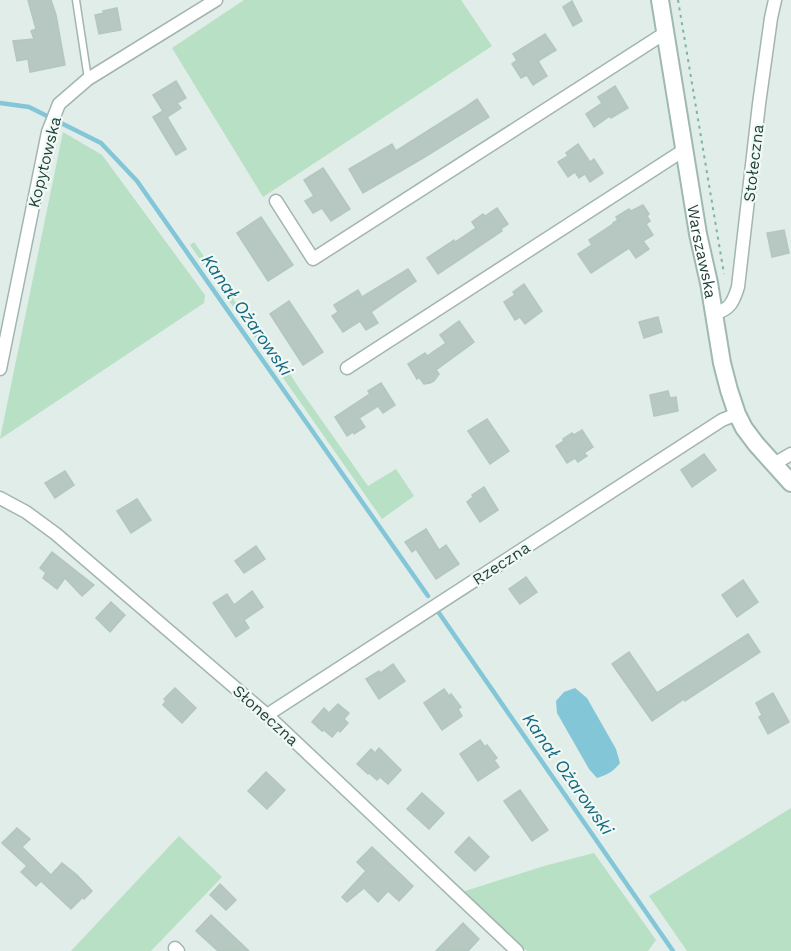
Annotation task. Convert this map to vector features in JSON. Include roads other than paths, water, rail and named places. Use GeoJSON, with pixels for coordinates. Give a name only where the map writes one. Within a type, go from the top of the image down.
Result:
{"type":"FeatureCollection","features":[{"type":"Feature","properties":{"kind":"main road","name":"Warszawska"},"geometry":{"type":"LineString","coordinates":[[660,0],[698,234],[722,363],[737,414],[744,428],[791,483]]}},
{"type":"Feature","properties":{"kind":"street","name":"Kopytowska"},"geometry":{"type":"LineString","coordinates":[[0,369],[48,132],[59,104],[88,79],[216,0]]}},
{"type":"Feature","properties":{"kind":"street","name":"Stołeczna"},"geometry":{"type":"LineString","coordinates":[[714,314],[725,310],[734,301],[738,287],[759,104],[775,0]]}},
{"type":"Feature","properties":{"kind":"street"},"geometry":{"type":"LineString","coordinates":[[276,201],[313,259],[665,33]]}},
{"type":"Feature","properties":{"kind":"street"},"geometry":{"type":"LineString","coordinates":[[346,368],[684,150]]}},
{"type":"Feature","properties":{"kind":"street","name":"Rzeczna"},"geometry":{"type":"LineString","coordinates":[[267,715],[722,420],[737,414]]}},
{"type":"Feature","properties":{"kind":"street"},"geometry":{"type":"LineString","coordinates":[[774,464],[791,454]]}},
{"type":"Feature","properties":{"kind":"street","name":"Słoneczna"},"geometry":{"type":"LineString","coordinates":[[0,498],[26,512],[56,534],[267,715],[517,951]]}},
{"type":"Feature","properties":{"kind":"lane"},"geometry":{"type":"LineString","coordinates":[[76,0],[88,79]]}},
{"type":"Feature","properties":{"kind":"water"},"geometry":{"type":"Polygon","coordinates":[[[575,688],[587,698],[616,749],[620,763],[604,776],[597,778],[589,769],[557,713],[556,701],[564,692],[575,688]]]}},
{"type":"Feature","properties":{"kind":"waterway","name":"Kanał Ożarowski"},"geometry":{"type":"LineString","coordinates":[[0,103],[29,107],[101,143],[137,181],[428,596]]}},
{"type":"Feature","properties":{"kind":"waterway","name":"Kanał Ożarowski"},"geometry":{"type":"LineString","coordinates":[[439,613],[673,951]]}}]}
